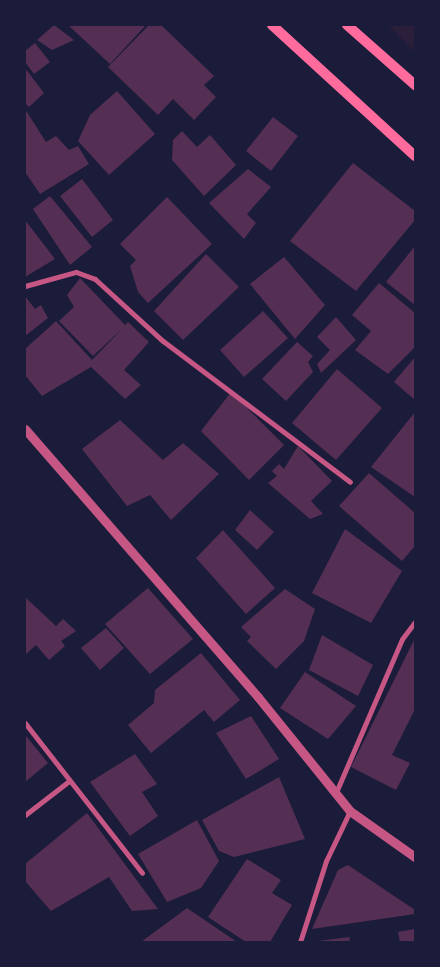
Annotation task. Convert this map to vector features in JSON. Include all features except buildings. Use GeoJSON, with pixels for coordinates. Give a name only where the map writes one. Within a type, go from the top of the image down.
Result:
{"type":"FeatureCollection","features":[{"type":"Feature","properties":{"kind":"main road"},"geometry":{"type":"LineString","coordinates":[[272,25],[415,156]]}},
{"type":"Feature","properties":{"kind":"main road"},"geometry":{"type":"LineString","coordinates":[[347,25],[415,85]]}},
{"type":"Feature","properties":{"kind":"street"},"geometry":{"type":"LineString","coordinates":[[25,286],[76,272],[95,279],[163,342],[350,482]]}},
{"type":"Feature","properties":{"kind":"street"},"geometry":{"type":"LineString","coordinates":[[25,429],[337,790],[350,811],[415,857]]}},
{"type":"Feature","properties":{"kind":"street"},"geometry":{"type":"LineString","coordinates":[[337,790],[402,639],[415,622]]}},
{"type":"Feature","properties":{"kind":"street"},"geometry":{"type":"LineString","coordinates":[[25,723],[142,873]]}},
{"type":"Feature","properties":{"kind":"street"},"geometry":{"type":"LineString","coordinates":[[25,815],[69,781]]}},
{"type":"Feature","properties":{"kind":"street"},"geometry":{"type":"LineString","coordinates":[[300,942],[326,862],[350,811]]}},
{"type":"Feature","properties":{"kind":"shaded area"},"geometry":{"type":"Polygon","coordinates":[[[388,25],[415,25],[415,52],[388,25]]]}}]}
